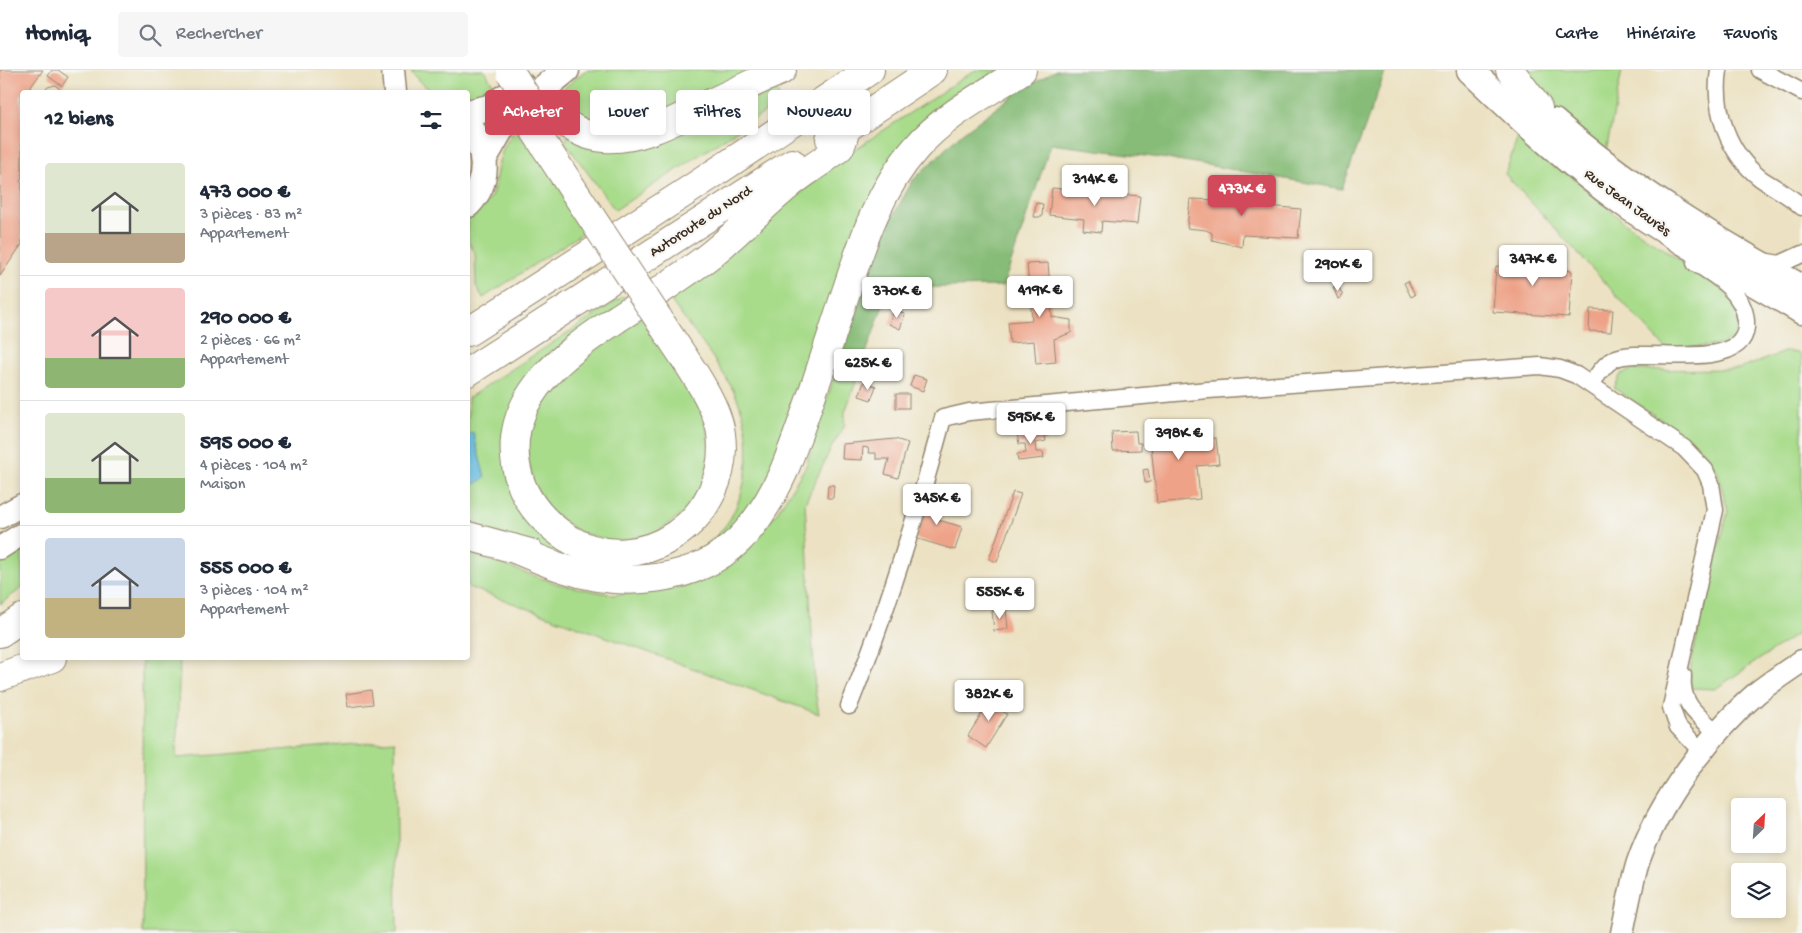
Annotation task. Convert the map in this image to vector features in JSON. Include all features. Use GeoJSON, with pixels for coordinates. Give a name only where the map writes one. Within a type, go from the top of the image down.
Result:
{"type":"FeatureCollection","features":[{"type":"Feature","properties":{"kind":"highway"},"geometry":{"type":"LineString","coordinates":[[580,131],[602,138],[631,136],[662,126],[782,70]]}},
{"type":"Feature","properties":{"kind":"highway"},"geometry":{"type":"LineString","coordinates":[[470,331],[689,190],[870,70]]}},
{"type":"Feature","properties":{"kind":"highway","name":"Autoroute du Nord"},"geometry":{"type":"LineString","coordinates":[[870,113],[933,70]]}},
{"type":"Feature","properties":{"kind":"highway"},"geometry":{"type":"LineString","coordinates":[[512,548],[567,570],[614,580],[633,580],[672,575],[690,569],[711,560],[738,540],[764,509],[783,473],[867,232],[888,186],[917,147],[935,129],[1022,70]]}},
{"type":"Feature","properties":{"kind":"highway"},"geometry":{"type":"LineString","coordinates":[[1510,70],[1538,108]]}},
{"type":"Feature","properties":{"kind":"highway"},"geometry":{"type":"LineString","coordinates":[[508,73],[521,90]]}},
{"type":"Feature","properties":{"kind":"highway"},"geometry":{"type":"LineString","coordinates":[[551,135],[579,188],[662,315],[707,396],[717,418],[722,446],[718,476],[702,509],[689,524],[668,540],[650,548],[631,552],[598,551],[574,542],[548,524],[536,511],[522,488],[516,468],[514,448],[518,422],[529,397],[546,374],[570,352],[703,261],[791,183],[840,147],[844,135]]}},
{"type":"Feature","properties":{"kind":"highway","name":"Autoroute du Nord"},"geometry":{"type":"LineString","coordinates":[[470,371],[837,135]]}},
{"type":"Feature","properties":{"kind":"highway"},"geometry":{"type":"LineString","coordinates":[[470,537],[556,560],[593,566],[641,564],[666,557],[700,534],[719,510],[732,482],[736,463],[736,442],[731,417],[722,393],[662,315]]}},
{"type":"Feature","properties":{"kind":"highway"},"geometry":{"type":"LineString","coordinates":[[0,633],[20,619]]}},
{"type":"Feature","properties":{"kind":"highway"},"geometry":{"type":"LineString","coordinates":[[0,676],[23,660]]}},
{"type":"Feature","properties":{"kind":"highway"},"geometry":{"type":"LineString","coordinates":[[0,676],[46,660]]}},
{"type":"Feature","properties":{"kind":"main road"},"geometry":{"type":"LineString","coordinates":[[470,113],[489,108],[543,70]]}},
{"type":"Feature","properties":{"kind":"main road"},"geometry":{"type":"LineString","coordinates":[[484,158],[500,127],[510,114],[566,70]]}},
{"type":"Feature","properties":{"kind":"main road","name":"Rue Jean Jaurès"},"geometry":{"type":"LineString","coordinates":[[1470,70],[1595,181],[1659,227],[1802,310]]}},
{"type":"Feature","properties":{"kind":"main road","name":"Rue Jean Jaurès"},"geometry":{"type":"LineString","coordinates":[[1500,70],[1538,108],[1573,139],[1647,194],[1708,235],[1802,288]]}},
{"type":"Feature","properties":{"kind":"main road"},"geometry":{"type":"LineString","coordinates":[[470,128],[480,144],[484,158],[482,180],[476,194],[470,202]]}},
{"type":"Feature","properties":{"kind":"street"},"geometry":{"type":"LineString","coordinates":[[393,70],[395,90]]}},
{"type":"Feature","properties":{"kind":"street"},"geometry":{"type":"LineString","coordinates":[[1719,70],[1718,93],[1720,113],[1732,145],[1753,172],[1802,207]]}},
{"type":"Feature","properties":{"kind":"street"},"geometry":{"type":"LineString","coordinates":[[1760,70],[1802,92]]}},
{"type":"Feature","properties":{"kind":"street"},"geometry":{"type":"LineString","coordinates":[[1786,194],[1802,200]]}},
{"type":"Feature","properties":{"kind":"street"},"geometry":{"type":"LineString","coordinates":[[1591,384],[1614,359],[1719,353],[1736,346],[1743,338],[1746,315],[1732,290],[1710,272],[1672,247],[1659,227]]}},
{"type":"Feature","properties":{"kind":"street"},"geometry":{"type":"LineString","coordinates":[[1747,257],[1780,264],[1802,254]]}},
{"type":"Feature","properties":{"kind":"street"},"geometry":{"type":"LineString","coordinates":[[849,706],[871,651],[902,561],[943,418],[968,412],[1208,390],[1519,366],[1540,366],[1560,369],[1591,384],[1684,448],[1696,458],[1705,470],[1711,484],[1715,510],[1671,706],[1678,727],[1702,752]]}},
{"type":"Feature","properties":{"kind":"street"},"geometry":{"type":"LineString","coordinates":[[0,517],[20,506]]}},
{"type":"Feature","properties":{"kind":"street"},"geometry":{"type":"LineString","coordinates":[[0,548],[20,535]]}},
{"type":"Feature","properties":{"kind":"street"},"geometry":{"type":"LineString","coordinates":[[1684,654],[1682,689],[1687,704],[1718,733]]}},
{"type":"Feature","properties":{"kind":"street"},"geometry":{"type":"LineString","coordinates":[[1622,933],[1634,877],[1647,841],[1667,802],[1702,752],[1718,733],[1758,692],[1802,661]]}},
{"type":"Feature","properties":{"kind":"green space"},"geometry":{"type":"Polygon","coordinates":[[[411,70],[484,70],[493,84],[489,90],[485,90],[483,97],[470,102],[470,90],[433,90],[422,84],[411,70]]]}},
{"type":"Feature","properties":{"kind":"green space"},"geometry":{"type":"Polygon","coordinates":[[[586,70],[756,70],[715,90],[676,90],[676,109],[666,113],[666,90],[590,90],[590,123],[580,117],[580,90],[562,90],[586,70]]]}},
{"type":"Feature","properties":{"kind":"green space"},"geometry":{"type":"Polygon","coordinates":[[[975,70],[1005,70],[922,129],[776,467],[730,538],[688,558],[717,535],[730,519],[743,488],[748,454],[747,438],[740,405],[733,390],[710,354],[669,298],[831,165],[975,70]]]}},
{"type":"Feature","properties":{"kind":"green space"},"geometry":{"type":"Polygon","coordinates":[[[1056,70],[1386,70],[1342,189],[1184,161],[1051,144],[1003,286],[889,288],[858,376],[833,380],[883,234],[913,180],[961,134],[1015,94],[1056,70]]]}},
{"type":"Feature","properties":{"kind":"green space"},"geometry":{"type":"Polygon","coordinates":[[[1522,70],[1622,70],[1606,152],[1563,116],[1522,70]]]}},
{"type":"Feature","properties":{"kind":"green space"},"geometry":{"type":"Polygon","coordinates":[[[774,83],[777,90],[768,90],[768,110],[758,117],[758,90],[756,90],[774,83]]]}},
{"type":"Feature","properties":{"kind":"green space"},"geometry":{"type":"Polygon","coordinates":[[[676,121],[676,135],[730,135],[615,210],[565,142],[568,135],[572,135],[605,148],[639,135],[666,135],[666,125],[676,121]]]}},
{"type":"Feature","properties":{"kind":"green space"},"geometry":{"type":"Polygon","coordinates":[[[1520,131],[1624,222],[1725,291],[1737,312],[1736,337],[1722,345],[1666,349],[1505,174],[1520,131]]]}},
{"type":"Feature","properties":{"kind":"green space"},"geometry":{"type":"Polygon","coordinates":[[[511,135],[526,135],[587,230],[483,298],[476,286],[475,253],[470,244],[470,218],[485,205],[493,192],[502,153],[511,135]]]}},
{"type":"Feature","properties":{"kind":"green space"},"geometry":{"type":"Polygon","coordinates":[[[624,296],[629,303],[571,340],[507,464],[596,559],[537,549],[470,529],[470,397],[624,296]]]}},
{"type":"Feature","properties":{"kind":"green space"},"geometry":{"type":"Polygon","coordinates":[[[643,316],[699,406],[705,419],[710,448],[704,483],[684,513],[654,534],[614,542],[579,532],[551,512],[533,483],[527,450],[533,414],[563,371],[643,316]]]}},
{"type":"Feature","properties":{"kind":"green space"},"geometry":{"type":"Polygon","coordinates":[[[1787,351],[1802,354],[1802,631],[1715,689],[1691,688],[1690,670],[1701,617],[1728,511],[1717,471],[1692,441],[1614,388],[1621,374],[1632,370],[1739,369],[1787,351]]]}},
{"type":"Feature","properties":{"kind":"green space"},"geometry":{"type":"Polygon","coordinates":[[[858,376],[845,412],[844,427],[832,446],[805,503],[815,691],[819,714],[470,588],[470,554],[558,584],[614,595],[686,586],[742,556],[776,514],[806,466],[833,380],[858,376]]]}},
{"type":"Feature","properties":{"kind":"green space"},"geometry":{"type":"Polygon","coordinates":[[[20,550],[20,589],[0,604],[0,563],[20,550]]]}},
{"type":"Feature","properties":{"kind":"green space"},"geometry":{"type":"Polygon","coordinates":[[[142,660],[180,660],[176,758],[395,741],[397,933],[143,933],[142,660]]]}},
{"type":"Feature","properties":{"kind":"water"},"geometry":{"type":"Polygon","coordinates":[[[473,432],[485,478],[470,487],[470,434],[473,432]]]}},
{"type":"Feature","properties":{"kind":"building"},"geometry":{"type":"Polygon","coordinates":[[[0,70],[43,70],[28,90],[20,90],[20,247],[0,276],[0,70]]]}},
{"type":"Feature","properties":{"kind":"building"},"geometry":{"type":"Polygon","coordinates":[[[52,70],[58,70],[68,77],[62,86],[48,76],[52,70]]]}},
{"type":"Feature","properties":{"kind":"building"},"geometry":{"type":"Polygon","coordinates":[[[55,85],[61,90],[45,90],[55,85]]]}},
{"type":"Feature","properties":{"kind":"building"},"geometry":{"type":"Polygon","coordinates":[[[1223,181],[1238,183],[1238,188],[1258,190],[1257,205],[1301,209],[1298,238],[1243,235],[1242,247],[1212,240],[1212,233],[1206,230],[1187,228],[1190,199],[1221,200],[1223,181]]]}},
{"type":"Feature","properties":{"kind":"building"},"geometry":{"type":"Polygon","coordinates":[[[1052,188],[1140,196],[1137,224],[1102,221],[1101,232],[1083,230],[1084,219],[1049,215],[1052,188]]]}},
{"type":"Feature","properties":{"kind":"building"},"geometry":{"type":"Polygon","coordinates":[[[1036,203],[1043,204],[1042,217],[1034,217],[1036,203]]]}},
{"type":"Feature","properties":{"kind":"building"},"geometry":{"type":"Polygon","coordinates":[[[1504,255],[1565,259],[1565,270],[1572,271],[1569,317],[1493,312],[1496,266],[1503,267],[1504,255]]]}},
{"type":"Feature","properties":{"kind":"building"},"geometry":{"type":"Polygon","coordinates":[[[1048,263],[1050,287],[1047,287],[1048,294],[1050,294],[1052,317],[1071,320],[1071,333],[1054,339],[1056,362],[1036,364],[1034,341],[1010,343],[1008,322],[1032,320],[1027,264],[1048,263]]]}},
{"type":"Feature","properties":{"kind":"building"},"geometry":{"type":"Polygon","coordinates":[[[1408,281],[1415,295],[1411,297],[1404,283],[1408,281]]]}},
{"type":"Feature","properties":{"kind":"building"},"geometry":{"type":"Polygon","coordinates":[[[1338,285],[1343,296],[1338,299],[1333,287],[1338,285]]]}},
{"type":"Feature","properties":{"kind":"building"},"geometry":{"type":"Polygon","coordinates":[[[1590,309],[1613,310],[1611,332],[1589,331],[1590,309]]]}},
{"type":"Feature","properties":{"kind":"building"},"geometry":{"type":"Polygon","coordinates":[[[894,310],[905,314],[900,329],[889,324],[894,310]]]}},
{"type":"Feature","properties":{"kind":"building"},"geometry":{"type":"Polygon","coordinates":[[[914,375],[927,379],[923,391],[910,386],[914,375]]]}},
{"type":"Feature","properties":{"kind":"building"},"geometry":{"type":"Polygon","coordinates":[[[864,382],[876,386],[871,400],[859,396],[864,382]]]}},
{"type":"Feature","properties":{"kind":"building"},"geometry":{"type":"Polygon","coordinates":[[[896,394],[909,394],[909,408],[896,408],[896,394]]]}},
{"type":"Feature","properties":{"kind":"building"},"geometry":{"type":"Polygon","coordinates":[[[1193,422],[1195,440],[1216,438],[1219,464],[1197,466],[1200,499],[1157,503],[1149,426],[1193,422]]]}},
{"type":"Feature","properties":{"kind":"building"},"geometry":{"type":"Polygon","coordinates":[[[1044,431],[1046,441],[1035,443],[1036,452],[1043,452],[1044,458],[1018,461],[1017,454],[1026,453],[1025,444],[1019,444],[1017,433],[1044,431]]]}},
{"type":"Feature","properties":{"kind":"building"},"geometry":{"type":"Polygon","coordinates":[[[1136,431],[1137,443],[1141,443],[1141,450],[1113,451],[1112,432],[1136,431]]]}},
{"type":"Feature","properties":{"kind":"building"},"geometry":{"type":"Polygon","coordinates":[[[895,439],[908,443],[898,478],[885,474],[889,459],[876,459],[876,453],[869,453],[868,448],[863,447],[862,460],[842,459],[843,444],[895,439]]]}},
{"type":"Feature","properties":{"kind":"building"},"geometry":{"type":"Polygon","coordinates":[[[1148,469],[1150,482],[1145,483],[1143,470],[1148,469]]]}},
{"type":"Feature","properties":{"kind":"building"},"geometry":{"type":"Polygon","coordinates":[[[828,485],[834,485],[833,498],[827,498],[828,485]]]}},
{"type":"Feature","properties":{"kind":"building"},"geometry":{"type":"Polygon","coordinates":[[[930,489],[940,492],[932,518],[962,527],[955,550],[915,538],[930,489]]]}},
{"type":"Feature","properties":{"kind":"building"},"geometry":{"type":"Polygon","coordinates":[[[1013,492],[1021,494],[997,562],[989,559],[1013,492]]]}},
{"type":"Feature","properties":{"kind":"building"},"geometry":{"type":"Polygon","coordinates":[[[1006,609],[1008,629],[994,631],[992,611],[1006,609]]]}},
{"type":"Feature","properties":{"kind":"building"},"geometry":{"type":"Polygon","coordinates":[[[371,690],[373,704],[348,707],[346,694],[371,690]]]}},
{"type":"Feature","properties":{"kind":"building"},"geometry":{"type":"Polygon","coordinates":[[[993,695],[1005,702],[1000,710],[1007,714],[986,748],[968,736],[993,695]]]}}]}
